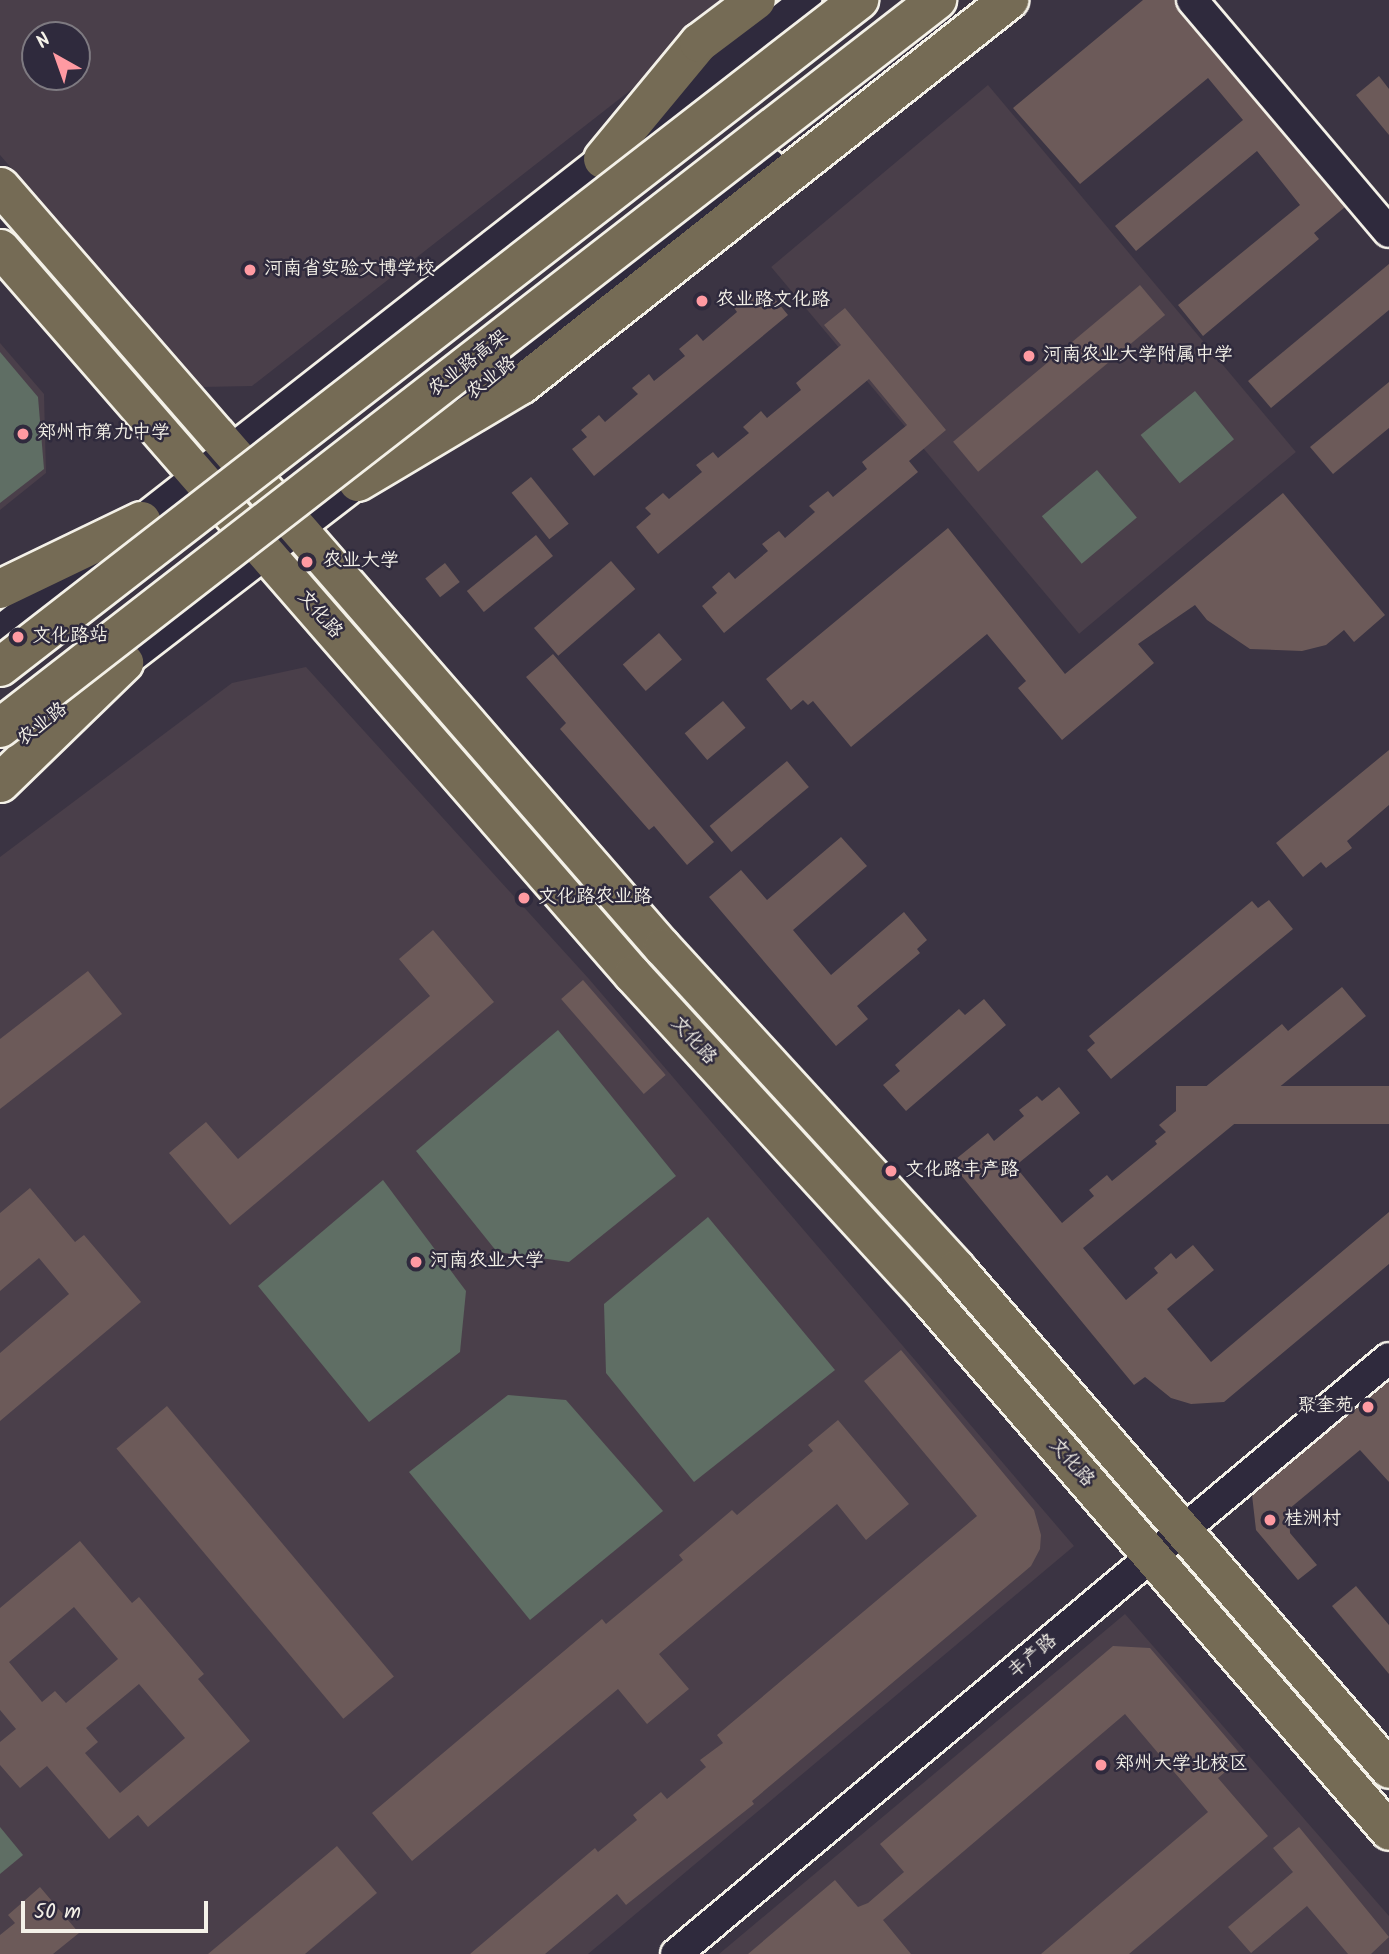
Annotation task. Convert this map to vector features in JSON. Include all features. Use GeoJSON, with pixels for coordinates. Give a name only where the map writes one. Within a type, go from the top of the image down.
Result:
{"type":"FeatureCollection","features":[{"type":"Feature","properties":{"kind":"highway"},"geometry":{"type":"LineString","coordinates":[[603,159],[699,43],[756,0]]}},
{"type":"Feature","properties":{"kind":"highway"},"geometry":{"type":"LineString","coordinates":[[0,667],[859,0]]}},
{"type":"Feature","properties":{"kind":"highway","name":"农业路高架"},"geometry":{"type":"LineString","coordinates":[[0,728],[937,0]]}},
{"type":"Feature","properties":{"kind":"highway"},"geometry":{"type":"LineString","coordinates":[[358,482],[521,385],[1009,0]]}},
{"type":"Feature","properties":{"kind":"highway"},"geometry":{"type":"LineString","coordinates":[[0,589],[141,521]]}},
{"type":"Feature","properties":{"kind":"highway"},"geometry":{"type":"LineString","coordinates":[[1,774],[124,663]]}},
{"type":"Feature","properties":{"kind":"main road"},"geometry":{"type":"LineString","coordinates":[[0,186],[662,947],[956,1268],[1389,1769]]}},
{"type":"Feature","properties":{"kind":"main road","name":"文化路"},"geometry":{"type":"LineString","coordinates":[[0,248],[632,974],[926,1295],[1389,1831]]}},
{"type":"Feature","properties":{"kind":"street"},"geometry":{"type":"LineString","coordinates":[[0,631],[806,0]]}},
{"type":"Feature","properties":{"kind":"street","name":"农业路"},"geometry":{"type":"LineString","coordinates":[[124,663],[984,0]]}},
{"type":"Feature","properties":{"kind":"street"},"geometry":{"type":"LineString","coordinates":[[1192,0],[1389,232]]}},
{"type":"Feature","properties":{"kind":"street","name":"丰产路"},"geometry":{"type":"LineString","coordinates":[[676,1954],[1389,1358]]}},
{"type":"Feature","properties":{"kind":"shaded area","name":"河南省实验文博学校"},"geometry":{"type":"Polygon","coordinates":[[[0,0],[746,0],[252,386],[202,387],[0,155],[0,0]]]}},
{"type":"Feature","properties":{"kind":"shaded area","name":"河南农业大学附属中学"},"geometry":{"type":"Polygon","coordinates":[[[988,85],[1296,452],[1079,634],[771,267],[988,85]]]}},
{"type":"Feature","properties":{"kind":"shaded area","name":"郑州市第九中学"},"geometry":{"type":"Polygon","coordinates":[[[0,343],[44,394],[46,473],[0,510],[0,343]]]}},
{"type":"Feature","properties":{"kind":"shaded area","name":"河南农业大学"},"geometry":{"type":"Polygon","coordinates":[[[306,667],[589,979],[1074,1546],[588,1954],[0,1954],[0,857],[232,683],[306,667]]]}},
{"type":"Feature","properties":{"kind":"shaded area","name":"郑州大学北校区"},"geometry":{"type":"Polygon","coordinates":[[[1125,1614],[1389,1916],[1389,1954],[719,1954],[1125,1614]]]}},
{"type":"Feature","properties":{"kind":"green space","name":"郑州市第九中学"},"geometry":{"type":"Polygon","coordinates":[[[0,352],[38,397],[44,469],[0,503],[0,352]]]}},
{"type":"Feature","properties":{"kind":"green space"},"geometry":{"type":"Polygon","coordinates":[[[1195,391],[1234,439],[1180,483],[1141,435],[1195,391]]]}},
{"type":"Feature","properties":{"kind":"green space"},"geometry":{"type":"Polygon","coordinates":[[[1097,470],[1137,517],[1082,564],[1042,516],[1097,470]]]}},
{"type":"Feature","properties":{"kind":"green space"},"geometry":{"type":"Polygon","coordinates":[[[558,1030],[676,1176],[569,1262],[497,1252],[416,1151],[558,1030]]]}},
{"type":"Feature","properties":{"kind":"green space"},"geometry":{"type":"Polygon","coordinates":[[[383,1180],[466,1291],[460,1352],[369,1422],[258,1286],[383,1180]]]}},
{"type":"Feature","properties":{"kind":"green space"},"geometry":{"type":"Polygon","coordinates":[[[708,1217],[835,1370],[694,1482],[606,1373],[604,1304],[708,1217]]]}},
{"type":"Feature","properties":{"kind":"green space"},"geometry":{"type":"Polygon","coordinates":[[[508,1395],[566,1400],[663,1511],[530,1620],[409,1472],[508,1395]]]}},
{"type":"Feature","properties":{"kind":"green space"},"geometry":{"type":"Polygon","coordinates":[[[0,1827],[23,1855],[0,1874],[0,1827]]]}},
{"type":"Feature","properties":{"kind":"building"},"geometry":{"type":"Polygon","coordinates":[[[1143,0],[1175,0],[1179,11],[1345,207],[1314,233],[1319,239],[1203,336],[1178,305],[1300,205],[1257,151],[1136,251],[1115,226],[1243,120],[1208,78],[1080,184],[1013,108],[1143,0]]]}},
{"type":"Feature","properties":{"kind":"building"},"geometry":{"type":"Polygon","coordinates":[[[1379,76],[1389,89],[1389,135],[1356,95],[1379,76]]]}},
{"type":"Feature","properties":{"kind":"building"},"geometry":{"type":"Polygon","coordinates":[[[1389,264],[1389,310],[1271,408],[1248,381],[1389,264]]]}},
{"type":"Feature","properties":{"kind":"building"},"geometry":{"type":"Polygon","coordinates":[[[1140,285],[1165,315],[978,472],[953,442],[1140,285]]]}},
{"type":"Feature","properties":{"kind":"building"},"geometry":{"type":"Polygon","coordinates":[[[766,288],[788,315],[594,476],[572,449],[587,437],[581,430],[599,415],[605,422],[638,394],[632,388],[649,374],[654,381],[685,356],[679,349],[697,334],[703,341],[737,312],[732,305],[750,290],[756,297],[766,288]]]}},
{"type":"Feature","properties":{"kind":"building"},"geometry":{"type":"Polygon","coordinates":[[[845,308],[946,430],[909,461],[918,472],[724,633],[702,606],[717,593],[712,587],[729,572],[735,579],[768,551],[762,544],[779,531],[785,538],[815,512],[809,506],[828,491],[833,497],[867,469],[862,462],[907,425],[869,379],[658,554],[636,527],[651,514],[645,508],[663,493],[669,499],[702,472],[696,465],[713,452],[718,458],[749,433],[743,427],[761,411],[767,418],[801,390],[796,383],[841,345],[824,325],[845,308]]]}},
{"type":"Feature","properties":{"kind":"building"},"geometry":{"type":"Polygon","coordinates":[[[1389,382],[1389,428],[1333,474],[1310,447],[1389,382]]]}},
{"type":"Feature","properties":{"kind":"building"},"geometry":{"type":"Polygon","coordinates":[[[531,477],[569,524],[549,539],[512,493],[531,477]]]}},
{"type":"Feature","properties":{"kind":"building"},"geometry":{"type":"Polygon","coordinates":[[[1283,493],[1385,615],[1354,642],[1344,630],[1326,645],[1302,651],[1250,649],[1207,620],[1195,605],[1138,644],[1154,663],[1062,740],[1018,688],[1026,681],[987,634],[851,747],[813,701],[808,705],[803,700],[791,710],[766,679],[948,528],[1065,674],[1283,493]]]}},
{"type":"Feature","properties":{"kind":"building"},"geometry":{"type":"Polygon","coordinates":[[[536,535],[553,556],[484,612],[467,591],[536,535]]]}},
{"type":"Feature","properties":{"kind":"building"},"geometry":{"type":"Polygon","coordinates":[[[611,561],[635,589],[558,656],[534,628],[611,561]]]}},
{"type":"Feature","properties":{"kind":"building"},"geometry":{"type":"Polygon","coordinates":[[[445,563],[460,582],[440,597],[425,578],[445,563]]]}},
{"type":"Feature","properties":{"kind":"building"},"geometry":{"type":"Polygon","coordinates":[[[659,633],[682,659],[646,691],[623,664],[659,633]]]}},
{"type":"Feature","properties":{"kind":"building"},"geometry":{"type":"Polygon","coordinates":[[[553,654],[714,842],[687,865],[654,826],[649,830],[560,729],[566,723],[526,677],[553,654]]]}},
{"type":"Feature","properties":{"kind":"building"},"geometry":{"type":"Polygon","coordinates":[[[723,701],[745,728],[707,760],[685,733],[723,701]]]}},
{"type":"Feature","properties":{"kind":"building"},"geometry":{"type":"Polygon","coordinates":[[[1389,750],[1389,805],[1347,841],[1352,848],[1326,868],[1321,862],[1303,877],[1276,843],[1389,750]]]}},
{"type":"Feature","properties":{"kind":"building"},"geometry":{"type":"Polygon","coordinates":[[[787,761],[809,787],[731,852],[710,826],[787,761]]]}},
{"type":"Feature","properties":{"kind":"building"},"geometry":{"type":"Polygon","coordinates":[[[841,837],[867,866],[793,930],[831,975],[904,912],[927,940],[917,949],[920,953],[857,1006],[868,1019],[836,1046],[709,897],[741,870],[767,900],[841,837]]]}},
{"type":"Feature","properties":{"kind":"building"},"geometry":{"type":"Polygon","coordinates":[[[1269,900],[1293,929],[1111,1079],[1087,1050],[1095,1043],[1089,1036],[1252,901],[1258,908],[1269,900]]]}},
{"type":"Feature","properties":{"kind":"building"},"geometry":{"type":"Polygon","coordinates":[[[433,930],[494,1002],[230,1225],[169,1153],[206,1122],[238,1159],[430,996],[399,959],[433,930]]]}},
{"type":"Feature","properties":{"kind":"building"},"geometry":{"type":"Polygon","coordinates":[[[88,971],[122,1014],[0,1109],[0,1039],[88,971]]]}},
{"type":"Feature","properties":{"kind":"building"},"geometry":{"type":"Polygon","coordinates":[[[583,980],[666,1075],[644,1094],[561,999],[583,980]]]}},
{"type":"Feature","properties":{"kind":"building"},"geometry":{"type":"Polygon","coordinates":[[[1342,987],[1366,1016],[1083,1248],[1126,1300],[1158,1273],[1154,1268],[1171,1253],[1176,1259],[1193,1245],[1214,1270],[1167,1309],[1211,1362],[1389,1212],[1389,1264],[1224,1402],[1191,1404],[1171,1398],[1145,1377],[1134,1385],[951,1163],[988,1133],[994,1141],[1024,1116],[1019,1110],[1037,1096],[1042,1101],[1059,1087],[1080,1113],[1015,1166],[1062,1223],[1094,1196],[1089,1190],[1107,1175],[1112,1181],[1157,1144],[1155,1141],[1166,1132],[1159,1125],[1282,1024],[1288,1031],[1342,987]]]}},
{"type":"Feature","properties":{"kind":"building"},"geometry":{"type":"Polygon","coordinates":[[[984,999],[1006,1025],[906,1111],[883,1085],[900,1071],[895,1065],[959,1009],[965,1015],[984,999]]]}},
{"type":"Feature","properties":{"kind":"building"},"geometry":{"type":"Polygon","coordinates":[[[1176,1086],[1389,1086],[1389,1124],[1176,1124],[1176,1086]]]}},
{"type":"Feature","properties":{"kind":"building"},"geometry":{"type":"Polygon","coordinates":[[[30,1188],[75,1242],[84,1235],[141,1302],[0,1421],[0,1353],[69,1294],[39,1258],[0,1291],[0,1213],[30,1188]]]}},
{"type":"Feature","properties":{"kind":"building"},"geometry":{"type":"Polygon","coordinates":[[[901,1350],[1034,1510],[1041,1535],[1040,1549],[1031,1566],[752,1801],[754,1804],[626,1905],[617,1894],[545,1954],[470,1954],[595,1848],[598,1852],[637,1820],[633,1815],[661,1792],[667,1799],[706,1767],[700,1760],[723,1743],[717,1735],[977,1516],[864,1381],[901,1350]]]}},
{"type":"Feature","properties":{"kind":"building"},"geometry":{"type":"Polygon","coordinates":[[[1389,1381],[1389,1482],[1360,1450],[1289,1509],[1290,1533],[1317,1565],[1298,1580],[1256,1530],[1252,1495],[1389,1381]]]}},
{"type":"Feature","properties":{"kind":"building"},"geometry":{"type":"Polygon","coordinates":[[[167,1406],[394,1676],[343,1719],[116,1448],[167,1406]]]}},
{"type":"Feature","properties":{"kind":"building"},"geometry":{"type":"Polygon","coordinates":[[[838,1420],[909,1504],[866,1540],[837,1504],[659,1654],[689,1689],[647,1724],[618,1689],[412,1861],[372,1813],[602,1619],[606,1624],[683,1560],[679,1555],[732,1510],[737,1515],[813,1451],[808,1445],[838,1420]]]}},
{"type":"Feature","properties":{"kind":"building"},"geometry":{"type":"Polygon","coordinates":[[[80,1541],[132,1603],[139,1597],[204,1674],[198,1679],[250,1741],[148,1827],[138,1815],[109,1839],[47,1766],[20,1788],[0,1765],[0,1742],[16,1729],[0,1710],[0,1608],[80,1541]],[[74,1607],[9,1662],[42,1702],[55,1691],[66,1703],[118,1659],[74,1607]],[[139,1684],[86,1728],[98,1742],[85,1753],[120,1793],[185,1738],[139,1684]]]}},
{"type":"Feature","properties":{"kind":"building"},"geometry":{"type":"Polygon","coordinates":[[[1356,1586],[1389,1625],[1389,1674],[1332,1606],[1356,1586]]]}},
{"type":"Feature","properties":{"kind":"building"},"geometry":{"type":"Polygon","coordinates":[[[1113,1646],[1150,1648],[1243,1757],[1218,1778],[1268,1836],[1129,1954],[1041,1954],[1208,1812],[1125,1714],[883,1920],[911,1954],[748,1954],[835,1880],[858,1907],[868,1903],[904,1872],[880,1844],[1113,1646]]]}},
{"type":"Feature","properties":{"kind":"building"},"geometry":{"type":"Polygon","coordinates":[[[1299,1827],[1389,1937],[1371,1954],[1348,1954],[1307,1906],[1251,1953],[1228,1927],[1293,1872],[1273,1848],[1299,1827]]]}},
{"type":"Feature","properties":{"kind":"building"},"geometry":{"type":"Polygon","coordinates":[[[337,1846],[377,1893],[305,1954],[208,1954],[337,1846]]]}},
{"type":"Feature","properties":{"kind":"building"},"geometry":{"type":"Polygon","coordinates":[[[40,1887],[79,1933],[53,1954],[0,1954],[0,1935],[15,1923],[8,1915],[40,1887]]]}},
{"type":"Feature","properties":{"kind":"place","name":"河南省实验文博学校"},"geometry":{"type":"Point","coordinates":[250,270]}},
{"type":"Feature","properties":{"kind":"place","name":"农业路文化路"},"geometry":{"type":"Point","coordinates":[702,301]}},
{"type":"Feature","properties":{"kind":"place","name":"河南农业大学附属中学"},"geometry":{"type":"Point","coordinates":[1029,356]}},
{"type":"Feature","properties":{"kind":"place","name":"郑州市第九中学"},"geometry":{"type":"Point","coordinates":[23,434]}},
{"type":"Feature","properties":{"kind":"place","name":"农业大学"},"geometry":{"type":"Point","coordinates":[307,562]}},
{"type":"Feature","properties":{"kind":"place","name":"文化路站"},"geometry":{"type":"Point","coordinates":[18,637]}},
{"type":"Feature","properties":{"kind":"place","name":"文化路农业路"},"geometry":{"type":"Point","coordinates":[524,898]}},
{"type":"Feature","properties":{"kind":"place","name":"文化路丰产路"},"geometry":{"type":"Point","coordinates":[891,1171]}},
{"type":"Feature","properties":{"kind":"place","name":"河南农业大学"},"geometry":{"type":"Point","coordinates":[416,1262]}},
{"type":"Feature","properties":{"kind":"place","name":"聚奎苑"},"geometry":{"type":"Point","coordinates":[1368,1407]}},
{"type":"Feature","properties":{"kind":"place","name":"桂洲村"},"geometry":{"type":"Point","coordinates":[1270,1520]}},
{"type":"Feature","properties":{"kind":"place","name":"郑州大学北校区"},"geometry":{"type":"Point","coordinates":[1101,1765]}}]}
